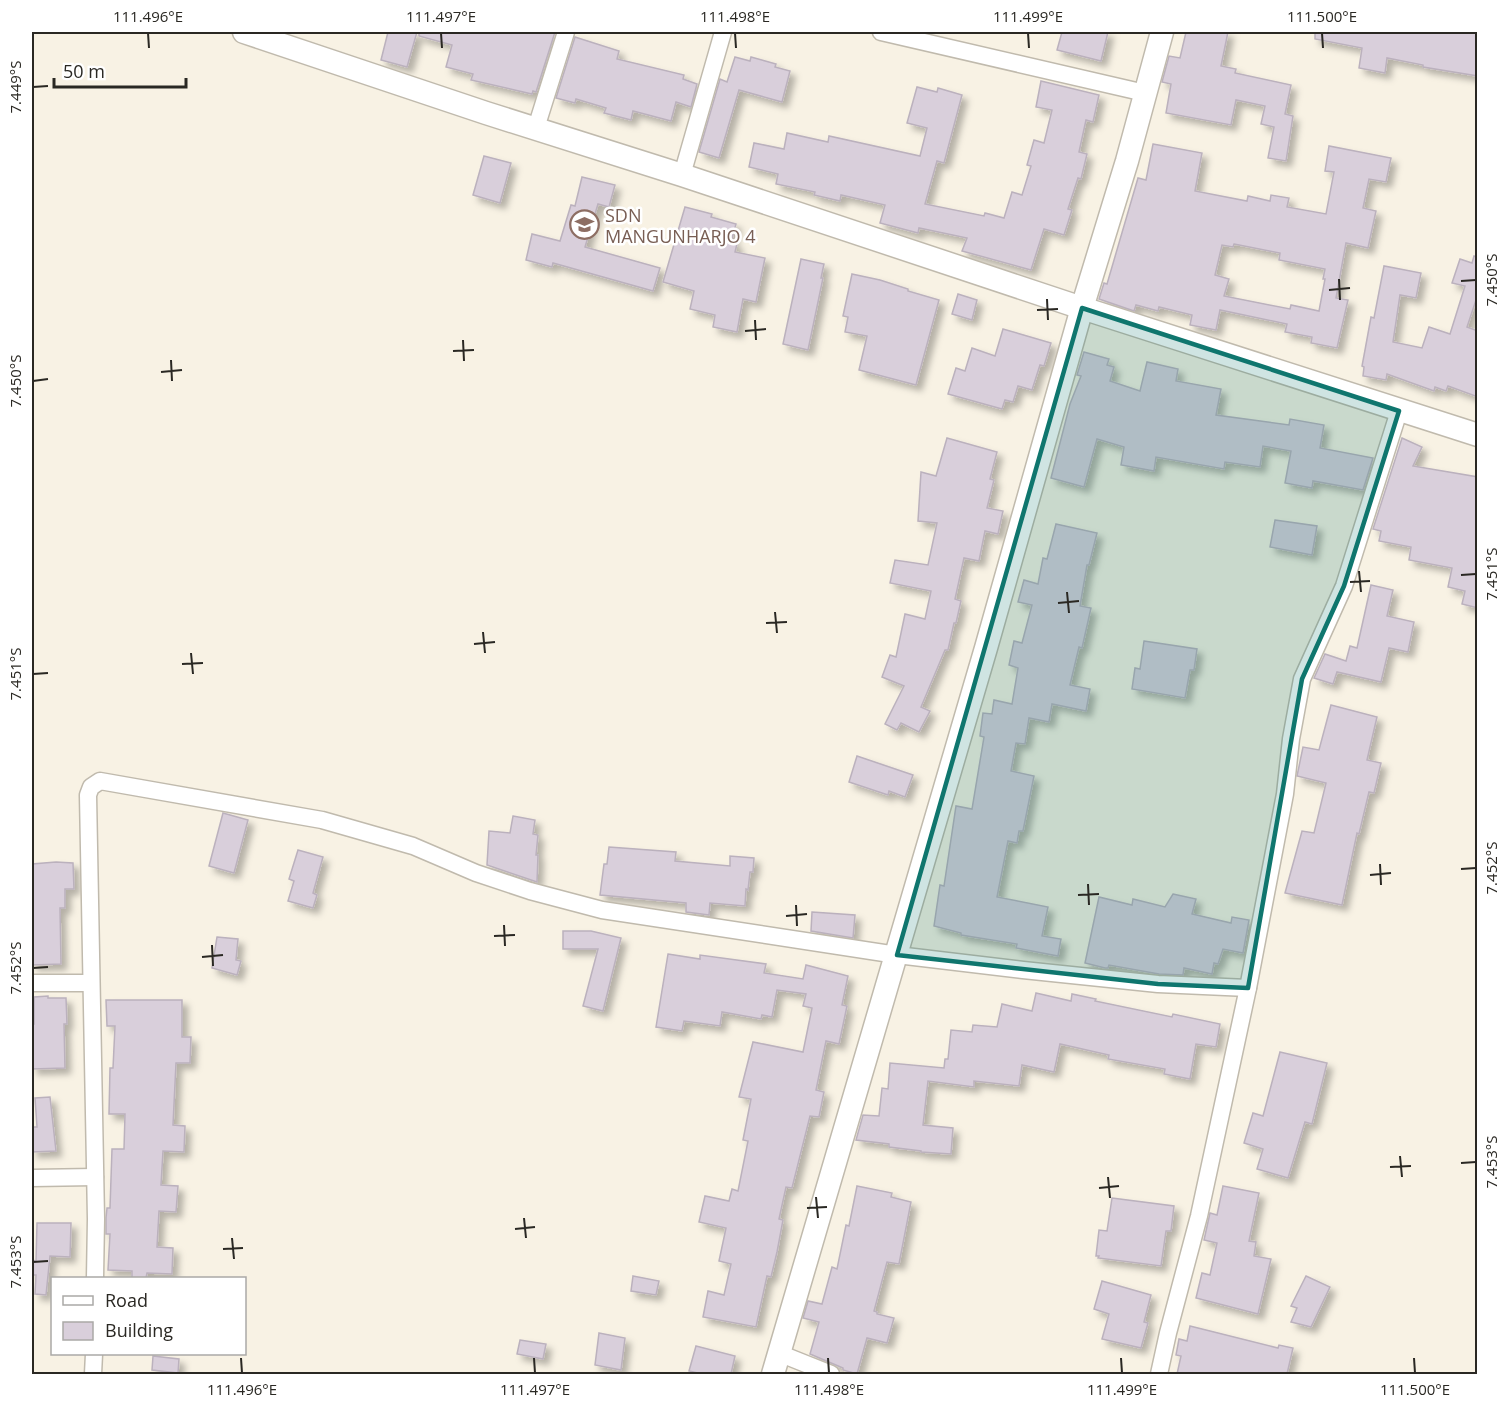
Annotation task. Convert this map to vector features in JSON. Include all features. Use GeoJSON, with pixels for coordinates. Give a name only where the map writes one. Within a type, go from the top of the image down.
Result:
{"type":"FeatureCollection","features":[{"type":"Feature","properties":{"kind":"street"},"geometry":{"type":"LineString","coordinates":[[244,32],[268,35],[486,113],[1478,435]]}},
{"type":"Feature","properties":{"kind":"street"},"geometry":{"type":"LineString","coordinates":[[536,128],[566,32]]}},
{"type":"Feature","properties":{"kind":"street"},"geometry":{"type":"LineString","coordinates":[[682,175],[723,32]]}},
{"type":"Feature","properties":{"kind":"street"},"geometry":{"type":"LineString","coordinates":[[881,32],[1145,93]]}},
{"type":"Feature","properties":{"kind":"street"},"geometry":{"type":"LineString","coordinates":[[831,1374],[777,1364],[1082,308],[1127,160],[1162,32]]}},
{"type":"Feature","properties":{"kind":"street"},"geometry":{"type":"LineString","coordinates":[[1159,1374],[1199,1216],[1248,988],[1285,794],[1291,739],[1302,679],[1344,586],[1399,411]]}},
{"type":"Feature","properties":{"kind":"street"},"geometry":{"type":"LineString","coordinates":[[95,1277],[88,795],[91,787],[100,781],[322,820],[413,846],[487,877],[602,910],[897,955],[1158,984],[1248,988]]}},
{"type":"Feature","properties":{"kind":"street"},"geometry":{"type":"LineString","coordinates":[[32,983],[91,983]]}},
{"type":"Feature","properties":{"kind":"street"},"geometry":{"type":"LineString","coordinates":[[32,1178],[95,1177]]}},
{"type":"Feature","properties":{"kind":"street"},"geometry":{"type":"LineString","coordinates":[[93,1374],[94,1355]]}},
{"type":"Feature","properties":{"kind":"highlighted area"},"geometry":{"type":"Polygon","coordinates":[[[1082,308],[1399,411],[1344,586],[1302,679],[1248,988],[1158,984],[897,955],[1082,308]]]}},
{"type":"Feature","properties":{"kind":"building"},"geometry":{"type":"Polygon","coordinates":[[[388,32],[417,32],[407,67],[381,60],[388,32]]]}},
{"type":"Feature","properties":{"kind":"building"},"geometry":{"type":"Polygon","coordinates":[[[419,32],[555,32],[536,92],[533,91],[532,94],[471,80],[473,74],[446,67],[452,45],[419,36],[419,32]]]}},
{"type":"Feature","properties":{"kind":"building"},"geometry":{"type":"Polygon","coordinates":[[[1062,32],[1108,32],[1101,61],[1057,50],[1062,32]]]}},
{"type":"Feature","properties":{"kind":"building"},"geometry":{"type":"Polygon","coordinates":[[[1186,32],[1228,32],[1221,66],[1236,69],[1235,73],[1291,85],[1285,114],[1293,116],[1286,161],[1268,158],[1274,127],[1261,124],[1265,106],[1236,100],[1231,125],[1166,113],[1171,84],[1162,82],[1169,56],[1180,58],[1186,32]]]}},
{"type":"Feature","properties":{"kind":"building"},"geometry":{"type":"Polygon","coordinates":[[[1315,32],[1478,32],[1478,76],[1423,67],[1423,65],[1387,58],[1385,73],[1359,68],[1362,48],[1315,39],[1315,32]]]}},
{"type":"Feature","properties":{"kind":"building"},"geometry":{"type":"Polygon","coordinates":[[[575,37],[619,51],[617,59],[684,75],[683,79],[697,84],[691,107],[676,102],[671,121],[633,111],[631,120],[604,113],[606,108],[576,99],[575,103],[556,98],[575,37]]]}},
{"type":"Feature","properties":{"kind":"building"},"geometry":{"type":"Polygon","coordinates":[[[735,57],[750,61],[751,57],[776,64],[775,67],[790,71],[782,102],[739,90],[719,158],[699,152],[720,79],[727,82],[735,57]]]}},
{"type":"Feature","properties":{"kind":"building"},"geometry":{"type":"Polygon","coordinates":[[[1041,81],[1099,95],[1093,122],[1086,120],[1079,152],[1087,154],[1081,179],[1078,178],[1068,209],[1072,210],[1064,235],[1044,229],[1031,270],[962,251],[967,238],[919,228],[918,233],[880,223],[885,205],[841,195],[840,201],[814,195],[815,192],[776,184],[778,174],[749,167],[754,143],[784,149],[787,133],[828,142],[829,136],[920,156],[927,128],[907,123],[917,87],[937,92],[938,88],[962,95],[944,163],[937,161],[925,204],[1004,218],[1012,192],[1022,195],[1031,166],[1027,165],[1034,140],[1044,143],[1052,110],[1036,107],[1041,81]]]}},
{"type":"Feature","properties":{"kind":"building"},"geometry":{"type":"Polygon","coordinates":[[[1153,144],[1202,153],[1195,191],[1247,201],[1248,196],[1270,201],[1271,195],[1289,198],[1287,207],[1326,214],[1334,172],[1325,171],[1329,146],[1391,158],[1386,182],[1369,179],[1363,208],[1376,211],[1368,248],[1346,243],[1336,298],[1348,300],[1337,348],[1311,343],[1312,337],[1285,332],[1287,324],[1220,310],[1216,330],[1190,325],[1192,315],[1159,307],[1158,311],[1136,305],[1134,311],[1099,299],[1104,283],[1107,284],[1138,178],[1146,180],[1153,144]],[[1234,244],[1233,247],[1222,245],[1215,275],[1229,279],[1224,296],[1290,309],[1291,305],[1319,311],[1325,269],[1279,260],[1280,253],[1234,244]]]}},
{"type":"Feature","properties":{"kind":"building"},"geometry":{"type":"Polygon","coordinates":[[[484,156],[511,163],[500,203],[473,195],[484,156]]]}},
{"type":"Feature","properties":{"kind":"building"},"geometry":{"type":"Polygon","coordinates":[[[582,177],[615,185],[609,207],[598,204],[585,247],[660,268],[653,291],[553,263],[552,267],[526,260],[532,234],[560,241],[571,205],[575,206],[582,177]]]}},
{"type":"Feature","properties":{"kind":"building"},"geometry":{"type":"Polygon","coordinates":[[[685,207],[712,214],[711,217],[736,224],[731,242],[737,244],[735,252],[765,258],[756,302],[743,299],[737,332],[713,327],[715,315],[690,309],[694,291],[663,282],[685,207]]]}},
{"type":"Feature","properties":{"kind":"building"},"geometry":{"type":"Polygon","coordinates":[[[1474,256],[1478,257],[1478,294],[1467,327],[1478,331],[1478,397],[1448,386],[1446,391],[1435,387],[1434,391],[1387,374],[1386,380],[1363,376],[1364,367],[1362,366],[1371,317],[1374,318],[1384,266],[1421,273],[1416,298],[1400,295],[1393,342],[1422,348],[1429,327],[1450,334],[1465,286],[1452,283],[1460,259],[1472,263],[1474,256]]]}},
{"type":"Feature","properties":{"kind":"building"},"geometry":{"type":"Polygon","coordinates":[[[801,259],[824,264],[808,350],[783,344],[801,259]]]}},
{"type":"Feature","properties":{"kind":"building"},"geometry":{"type":"Polygon","coordinates":[[[852,274],[880,280],[939,300],[916,385],[859,370],[867,336],[845,332],[848,317],[843,316],[852,274]]]}},
{"type":"Feature","properties":{"kind":"building"},"geometry":{"type":"Polygon","coordinates":[[[958,294],[977,300],[972,320],[952,314],[958,294]]]}},
{"type":"Feature","properties":{"kind":"building"},"geometry":{"type":"Polygon","coordinates":[[[1003,329],[1051,343],[1044,366],[1040,365],[1032,390],[1018,386],[1013,402],[1005,400],[1002,409],[948,394],[956,368],[965,371],[972,348],[995,356],[1003,329]]]}},
{"type":"Feature","properties":{"kind":"building"},"geometry":{"type":"Polygon","coordinates":[[[1084,352],[1109,359],[1107,365],[1114,367],[1110,381],[1140,391],[1147,362],[1178,369],[1176,381],[1221,389],[1216,415],[1289,425],[1290,419],[1324,425],[1320,448],[1373,458],[1363,490],[1313,481],[1312,488],[1285,483],[1291,451],[1263,446],[1260,467],[1225,462],[1224,469],[1156,457],[1154,471],[1121,465],[1124,447],[1097,439],[1084,487],[1051,478],[1070,404],[1081,376],[1077,375],[1084,352]]]}},
{"type":"Feature","properties":{"kind":"building"},"geometry":{"type":"Polygon","coordinates":[[[947,438],[997,452],[990,479],[994,480],[987,508],[1003,511],[998,534],[985,531],[979,561],[964,558],[955,599],[961,601],[956,623],[954,623],[948,650],[945,650],[921,707],[930,711],[919,732],[901,723],[897,730],[885,724],[904,686],[882,677],[890,655],[896,657],[905,614],[925,619],[931,591],[890,583],[895,560],[928,565],[937,523],[918,521],[921,472],[936,476],[947,438]]]}},
{"type":"Feature","properties":{"kind":"building"},"geometry":{"type":"Polygon","coordinates":[[[1402,438],[1422,447],[1413,466],[1478,477],[1478,608],[1462,604],[1465,591],[1448,587],[1452,568],[1409,560],[1411,547],[1379,541],[1381,531],[1373,529],[1402,438]]]}},
{"type":"Feature","properties":{"kind":"building"},"geometry":{"type":"Polygon","coordinates":[[[1275,520],[1317,526],[1312,555],[1270,547],[1275,520]]]}},
{"type":"Feature","properties":{"kind":"building"},"geometry":{"type":"Polygon","coordinates":[[[1056,524],[1097,533],[1089,565],[1087,565],[1080,606],[1091,608],[1082,648],[1079,647],[1070,685],[1090,689],[1086,711],[1052,704],[1049,722],[1029,718],[1025,744],[1016,743],[1011,771],[1034,776],[1023,831],[1019,831],[1017,843],[1008,841],[997,897],[1048,907],[1042,936],[1061,939],[1058,956],[1016,948],[1017,944],[961,935],[961,933],[934,926],[940,885],[944,886],[956,806],[972,809],[984,737],[980,736],[983,713],[992,714],[994,700],[1012,704],[1018,668],[1009,665],[1014,641],[1022,643],[1032,605],[1018,602],[1024,580],[1038,584],[1043,558],[1047,559],[1056,524]]]}},
{"type":"Feature","properties":{"kind":"building"},"geometry":{"type":"Polygon","coordinates":[[[1371,585],[1393,590],[1387,616],[1414,622],[1408,652],[1389,648],[1381,682],[1337,672],[1333,684],[1314,678],[1325,654],[1346,661],[1350,646],[1357,648],[1371,585]]]}},
{"type":"Feature","properties":{"kind":"building"},"geometry":{"type":"Polygon","coordinates":[[[1144,641],[1197,649],[1194,670],[1190,670],[1185,698],[1132,689],[1135,668],[1140,669],[1144,641]]]}},
{"type":"Feature","properties":{"kind":"building"},"geometry":{"type":"Polygon","coordinates":[[[1331,705],[1377,717],[1367,760],[1381,763],[1374,793],[1369,792],[1359,834],[1357,833],[1342,905],[1285,893],[1302,831],[1314,833],[1326,783],[1297,776],[1303,747],[1319,750],[1331,705]]]}},
{"type":"Feature","properties":{"kind":"building"},"geometry":{"type":"Polygon","coordinates":[[[857,756],[913,775],[905,797],[889,791],[888,795],[849,782],[857,756]]]}},
{"type":"Feature","properties":{"kind":"building"},"geometry":{"type":"Polygon","coordinates":[[[223,813],[248,820],[234,873],[209,866],[223,813]]]}},
{"type":"Feature","properties":{"kind":"building"},"geometry":{"type":"Polygon","coordinates":[[[513,816],[535,820],[533,834],[538,835],[537,882],[487,865],[489,831],[510,833],[513,816]]]}},
{"type":"Feature","properties":{"kind":"building"},"geometry":{"type":"Polygon","coordinates":[[[609,847],[676,852],[675,861],[730,866],[730,856],[754,858],[753,872],[750,872],[748,890],[746,889],[745,906],[710,903],[709,915],[686,912],[686,903],[600,895],[609,847]]]}},
{"type":"Feature","properties":{"kind":"building"},"geometry":{"type":"Polygon","coordinates":[[[298,850],[323,857],[313,893],[317,895],[313,908],[288,901],[294,881],[289,879],[298,850]]]}},
{"type":"Feature","properties":{"kind":"building"},"geometry":{"type":"Polygon","coordinates":[[[73,863],[74,889],[65,889],[65,908],[60,908],[61,964],[32,965],[32,864],[73,863]]]}},
{"type":"Feature","properties":{"kind":"building"},"geometry":{"type":"Polygon","coordinates":[[[1173,894],[1196,899],[1192,914],[1231,923],[1232,917],[1249,920],[1243,953],[1223,949],[1218,964],[1214,963],[1212,974],[1184,968],[1183,975],[1159,974],[1109,965],[1105,968],[1085,963],[1099,897],[1132,905],[1133,899],[1165,907],[1173,894]]]}},
{"type":"Feature","properties":{"kind":"building"},"geometry":{"type":"Polygon","coordinates":[[[812,912],[855,915],[853,938],[811,931],[812,912]]]}},
{"type":"Feature","properties":{"kind":"building"},"geometry":{"type":"Polygon","coordinates":[[[563,931],[591,931],[621,938],[603,1011],[583,1006],[598,949],[563,949],[563,931]]]}},
{"type":"Feature","properties":{"kind":"building"},"geometry":{"type":"Polygon","coordinates":[[[217,937],[238,939],[236,960],[241,961],[237,975],[212,968],[217,937]]]}},
{"type":"Feature","properties":{"kind":"building"},"geometry":{"type":"Polygon","coordinates":[[[668,954],[700,959],[700,955],[766,964],[764,973],[803,979],[806,965],[848,976],[842,1005],[847,1006],[839,1044],[826,1041],[816,1090],[824,1092],[819,1117],[810,1116],[792,1188],[786,1187],[779,1219],[783,1220],[777,1252],[771,1277],[767,1276],[756,1327],[703,1317],[708,1291],[724,1295],[731,1264],[719,1261],[726,1228],[699,1222],[705,1196],[729,1201],[732,1189],[738,1191],[748,1141],[743,1140],[751,1099],[739,1097],[753,1042],[803,1052],[812,1008],[803,1006],[806,994],[777,990],[772,1017],[762,1015],[761,1019],[722,1012],[720,1026],[684,1021],[682,1031],[656,1027],[668,954]]]}},
{"type":"Feature","properties":{"kind":"building"},"geometry":{"type":"Polygon","coordinates":[[[1036,993],[1071,1001],[1072,994],[1172,1017],[1173,1014],[1220,1024],[1216,1047],[1196,1044],[1190,1079],[1164,1074],[1165,1069],[1108,1059],[1109,1055],[1060,1044],[1054,1072],[1022,1065],[1019,1086],[974,1081],[974,1087],[928,1081],[923,1125],[953,1128],[951,1154],[921,1152],[889,1147],[889,1144],[856,1140],[863,1115],[879,1116],[882,1088],[888,1089],[890,1063],[944,1068],[945,1059],[948,1059],[951,1030],[972,1032],[973,1025],[997,1027],[1002,1004],[1032,1011],[1036,993]]]}},
{"type":"Feature","properties":{"kind":"building"},"geometry":{"type":"Polygon","coordinates":[[[48,996],[48,998],[66,998],[65,1068],[32,1069],[34,997],[48,996]]]}},
{"type":"Feature","properties":{"kind":"building"},"geometry":{"type":"Polygon","coordinates":[[[106,1000],[182,1000],[182,1037],[191,1037],[190,1063],[176,1063],[173,1125],[185,1126],[184,1152],[163,1151],[161,1185],[178,1186],[176,1212],[159,1211],[157,1247],[173,1248],[172,1274],[147,1273],[146,1277],[132,1277],[132,1271],[108,1270],[110,1234],[106,1234],[106,1218],[107,1208],[110,1208],[112,1149],[124,1149],[125,1114],[109,1114],[110,1068],[113,1068],[115,1026],[107,1026],[106,1000]]]}},
{"type":"Feature","properties":{"kind":"building"},"geometry":{"type":"Polygon","coordinates":[[[1280,1052],[1327,1063],[1312,1124],[1305,1122],[1288,1178],[1257,1169],[1263,1149],[1244,1143],[1253,1113],[1263,1116],[1280,1052]]]}},
{"type":"Feature","properties":{"kind":"building"},"geometry":{"type":"Polygon","coordinates":[[[50,1097],[56,1151],[32,1152],[32,1127],[37,1127],[35,1098],[50,1097]]]}},
{"type":"Feature","properties":{"kind":"building"},"geometry":{"type":"Polygon","coordinates":[[[857,1186],[892,1193],[891,1197],[911,1202],[899,1264],[887,1262],[874,1311],[877,1314],[894,1318],[887,1343],[867,1338],[857,1374],[843,1370],[810,1354],[819,1322],[803,1318],[808,1301],[822,1304],[832,1267],[837,1269],[857,1186]]]}},
{"type":"Feature","properties":{"kind":"building"},"geometry":{"type":"Polygon","coordinates":[[[1223,1186],[1259,1193],[1249,1241],[1256,1242],[1254,1256],[1271,1259],[1258,1314],[1196,1298],[1202,1273],[1210,1275],[1217,1243],[1204,1240],[1210,1213],[1217,1215],[1223,1186]]]}},
{"type":"Feature","properties":{"kind":"building"},"geometry":{"type":"Polygon","coordinates":[[[1112,1198],[1174,1206],[1171,1231],[1166,1231],[1161,1266],[1096,1256],[1099,1230],[1107,1231],[1112,1198]]]}},
{"type":"Feature","properties":{"kind":"building"},"geometry":{"type":"Polygon","coordinates":[[[37,1223],[71,1223],[70,1257],[50,1256],[46,1295],[35,1294],[36,1275],[32,1275],[32,1260],[36,1261],[37,1223]]]}},
{"type":"Feature","properties":{"kind":"building"},"geometry":{"type":"Polygon","coordinates":[[[633,1276],[659,1281],[656,1295],[631,1291],[633,1276]]]}},
{"type":"Feature","properties":{"kind":"building"},"geometry":{"type":"Polygon","coordinates":[[[1306,1276],[1330,1287],[1311,1327],[1291,1322],[1297,1308],[1291,1306],[1306,1276]]]}},
{"type":"Feature","properties":{"kind":"building"},"geometry":{"type":"Polygon","coordinates":[[[1102,1281],[1151,1295],[1144,1322],[1148,1323],[1141,1348],[1102,1339],[1109,1314],[1094,1309],[1102,1281]]]}},
{"type":"Feature","properties":{"kind":"building"},"geometry":{"type":"Polygon","coordinates":[[[1190,1326],[1278,1348],[1279,1345],[1293,1348],[1287,1374],[1177,1374],[1181,1356],[1176,1355],[1179,1339],[1187,1341],[1190,1326]]]}},
{"type":"Feature","properties":{"kind":"building"},"geometry":{"type":"Polygon","coordinates":[[[599,1333],[625,1338],[621,1370],[595,1365],[599,1333]]]}},
{"type":"Feature","properties":{"kind":"building"},"geometry":{"type":"Polygon","coordinates":[[[520,1340],[546,1344],[543,1359],[517,1354],[520,1340]]]}},
{"type":"Feature","properties":{"kind":"building"},"geometry":{"type":"Polygon","coordinates":[[[696,1346],[735,1356],[731,1374],[702,1374],[689,1371],[696,1346]]]}},
{"type":"Feature","properties":{"kind":"building"},"geometry":{"type":"Polygon","coordinates":[[[153,1356],[179,1359],[178,1373],[152,1370],[153,1356]]]}},
{"type":"Feature","properties":{"kind":"place","name":"SDN MANGUNHARJO 4"},"geometry":{"type":"Point","coordinates":[584,225]}}]}
